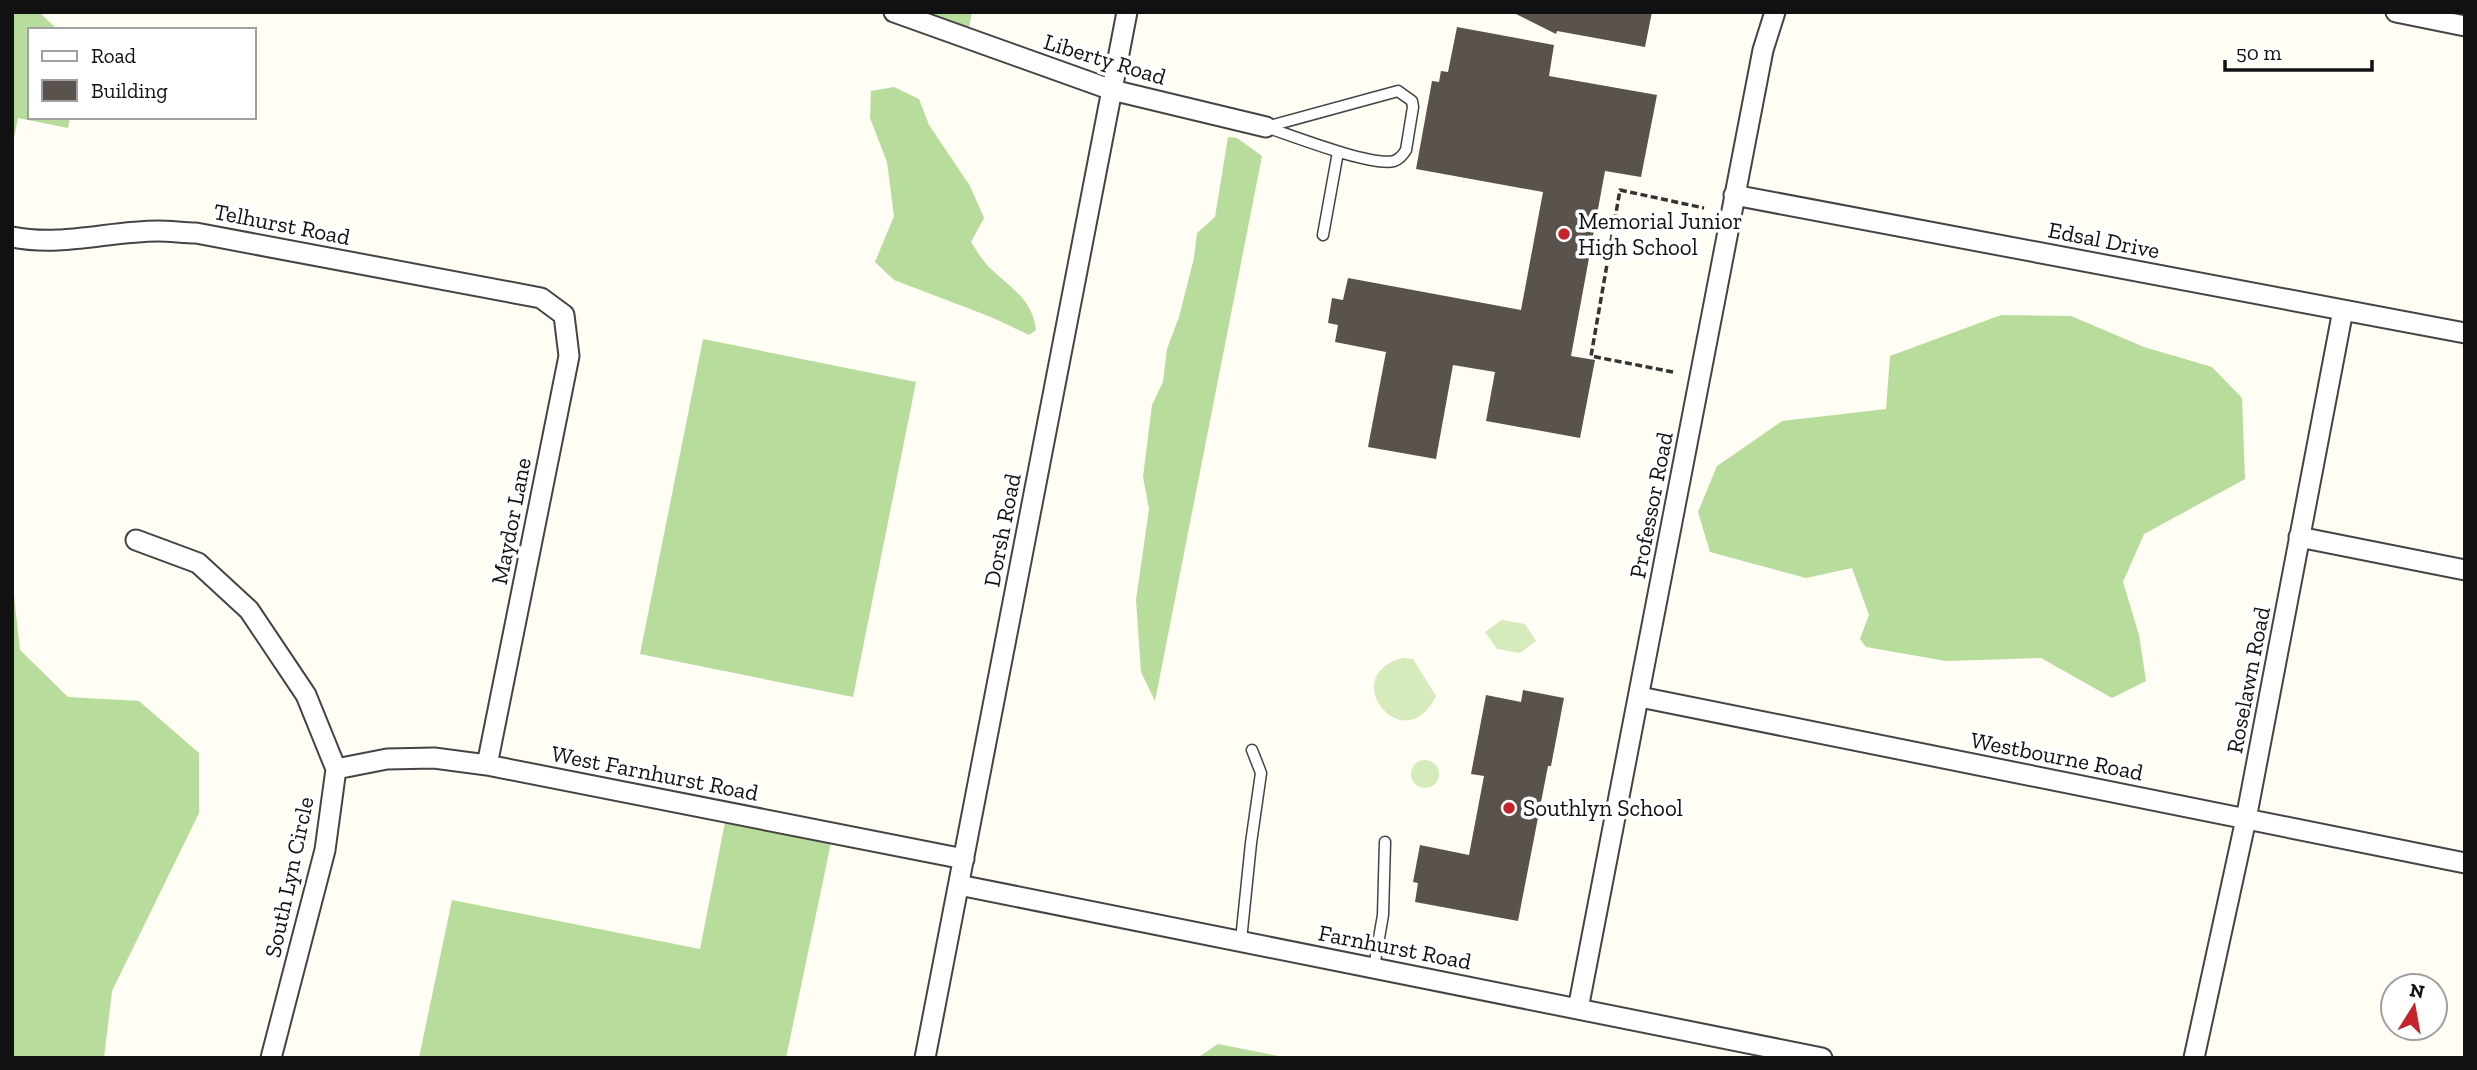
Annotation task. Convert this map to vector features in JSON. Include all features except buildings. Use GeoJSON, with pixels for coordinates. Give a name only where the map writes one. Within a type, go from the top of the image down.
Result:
{"type":"FeatureCollection","features":[{"type":"Feature","properties":{"kind":"street","name":"Liberty Road"},"geometry":{"type":"LineString","coordinates":[[894,12],[1112,90],[1266,127]]}},
{"type":"Feature","properties":{"kind":"street","name":"Dorsh Road"},"geometry":{"type":"LineString","coordinates":[[925,1058],[1127,12]]}},
{"type":"Feature","properties":{"kind":"street","name":"Professor Road"},"geometry":{"type":"LineString","coordinates":[[1578,1009],[1734,195],[1763,50],[1775,12]]}},
{"type":"Feature","properties":{"kind":"street"},"geometry":{"type":"LineString","coordinates":[[2396,12],[2465,26]]}},
{"type":"Feature","properties":{"kind":"street","name":"Edsal Drive"},"geometry":{"type":"LineString","coordinates":[[1734,195],[2465,333]]}},
{"type":"Feature","properties":{"kind":"street","name":"Telhurst Road"},"geometry":{"type":"LineString","coordinates":[[12,237],[30,241],[61,242],[157,231],[196,233],[541,298]]}},
{"type":"Feature","properties":{"kind":"street","name":"Maydor Lane"},"geometry":{"type":"LineString","coordinates":[[487,765],[569,356],[564,315],[541,298]]}},
{"type":"Feature","properties":{"kind":"street","name":"Roselawn Road"},"geometry":{"type":"LineString","coordinates":[[2194,1058],[2246,819],[2343,310]]}},
{"type":"Feature","properties":{"kind":"street"},"geometry":{"type":"LineString","coordinates":[[2299,537],[2465,570]]}},
{"type":"Feature","properties":{"kind":"street","name":"South Lyn Circle"},"geometry":{"type":"LineString","coordinates":[[136,540],[198,563],[249,610],[306,695],[336,769],[325,850],[271,1058]]}},
{"type":"Feature","properties":{"kind":"street","name":"Westbourne Road"},"geometry":{"type":"LineString","coordinates":[[1640,696],[2465,863]]}},
{"type":"Feature","properties":{"kind":"street","name":"West Farnhurst Road"},"geometry":{"type":"LineString","coordinates":[[336,769],[387,759],[434,758],[487,765],[964,859]]}},
{"type":"Feature","properties":{"kind":"street","name":"Farnhurst Road"},"geometry":{"type":"LineString","coordinates":[[958,885],[1822,1058]]}},
{"type":"Feature","properties":{"kind":"lane"},"geometry":{"type":"LineString","coordinates":[[1392,92],[1402,92],[1412,101],[1413,107],[1406,150],[1397,160],[1382,161],[1338,152],[1266,127],[1392,92]]}},
{"type":"Feature","properties":{"kind":"lane"},"geometry":{"type":"LineString","coordinates":[[1323,235],[1338,152]]}},
{"type":"Feature","properties":{"kind":"lane"},"geometry":{"type":"LineString","coordinates":[[1241,940],[1261,773],[1252,750]]}},
{"type":"Feature","properties":{"kind":"lane"},"geometry":{"type":"LineString","coordinates":[[1374,967],[1383,915],[1385,842]]}},
{"type":"Feature","properties":{"kind":"path"},"geometry":{"type":"LineString","coordinates":[[1673,372],[1591,356],[1619,190],[1704,208]]}},
{"type":"Feature","properties":{"kind":"green space"},"geometry":{"type":"Polygon","coordinates":[[[12,12],[39,12],[56,28],[28,28],[28,119],[70,119],[68,128],[18,118],[12,148],[12,12]]]}},
{"type":"Feature","properties":{"kind":"green space"},"geometry":{"type":"Polygon","coordinates":[[[894,12],[972,12],[967,38],[894,12]]]}},
{"type":"Feature","properties":{"kind":"green space"},"geometry":{"type":"Polygon","coordinates":[[[894,87],[919,99],[929,125],[970,186],[984,218],[971,242],[988,266],[1031,310],[1036,330],[1029,335],[991,317],[894,280],[875,262],[894,216],[887,162],[870,118],[871,91],[894,87]]]}},
{"type":"Feature","properties":{"kind":"green space"},"geometry":{"type":"Polygon","coordinates":[[[1228,137],[1237,138],[1262,156],[1155,701],[1141,672],[1136,600],[1149,509],[1143,477],[1152,405],[1163,382],[1167,349],[1179,317],[1194,258],[1197,233],[1215,217],[1228,137]]]}},
{"type":"Feature","properties":{"kind":"green space"},"geometry":{"type":"Polygon","coordinates":[[[2001,315],[2071,316],[2144,347],[2212,367],[2242,398],[2245,479],[2144,534],[2123,582],[2139,635],[2146,681],[2112,698],[2041,658],[1946,661],[1866,647],[1860,639],[1869,615],[1852,568],[1806,578],[1710,552],[1698,512],[1717,466],[1782,421],[1886,409],[1890,356],[2001,315]]]}},
{"type":"Feature","properties":{"kind":"green space"},"geometry":{"type":"Polygon","coordinates":[[[703,339],[916,382],[853,697],[640,654],[703,339]]]}},
{"type":"Feature","properties":{"kind":"green space"},"geometry":{"type":"Polygon","coordinates":[[[12,577],[20,650],[68,697],[139,701],[199,753],[199,813],[112,991],[104,1058],[12,1058],[12,577]]]}},
{"type":"Feature","properties":{"kind":"green space"},"geometry":{"type":"Polygon","coordinates":[[[1502,620],[1525,624],[1536,641],[1520,653],[1497,649],[1485,632],[1502,620]]]}},
{"type":"Feature","properties":{"kind":"green space"},"geometry":{"type":"Polygon","coordinates":[[[1403,658],[1413,659],[1436,696],[1423,714],[1408,720],[1394,717],[1382,708],[1375,695],[1375,680],[1384,667],[1403,658]]]}},
{"type":"Feature","properties":{"kind":"green space"},"geometry":{"type":"Polygon","coordinates":[[[1425,760],[1435,764],[1439,774],[1435,784],[1425,788],[1415,784],[1411,774],[1415,764],[1425,760]]]}},
{"type":"Feature","properties":{"kind":"green space"},"geometry":{"type":"Polygon","coordinates":[[[727,812],[833,833],[786,1058],[419,1058],[452,900],[700,949],[727,812]]]}},
{"type":"Feature","properties":{"kind":"green space"},"geometry":{"type":"Polygon","coordinates":[[[1218,1044],[1289,1058],[1197,1058],[1218,1044]]]}},
{"type":"Feature","properties":{"kind":"place","name":"Memorial Junior High School"},"geometry":{"type":"Point","coordinates":[1564,234]}},
{"type":"Feature","properties":{"kind":"place","name":"Southlyn School"},"geometry":{"type":"Point","coordinates":[1509,808]}}]}
